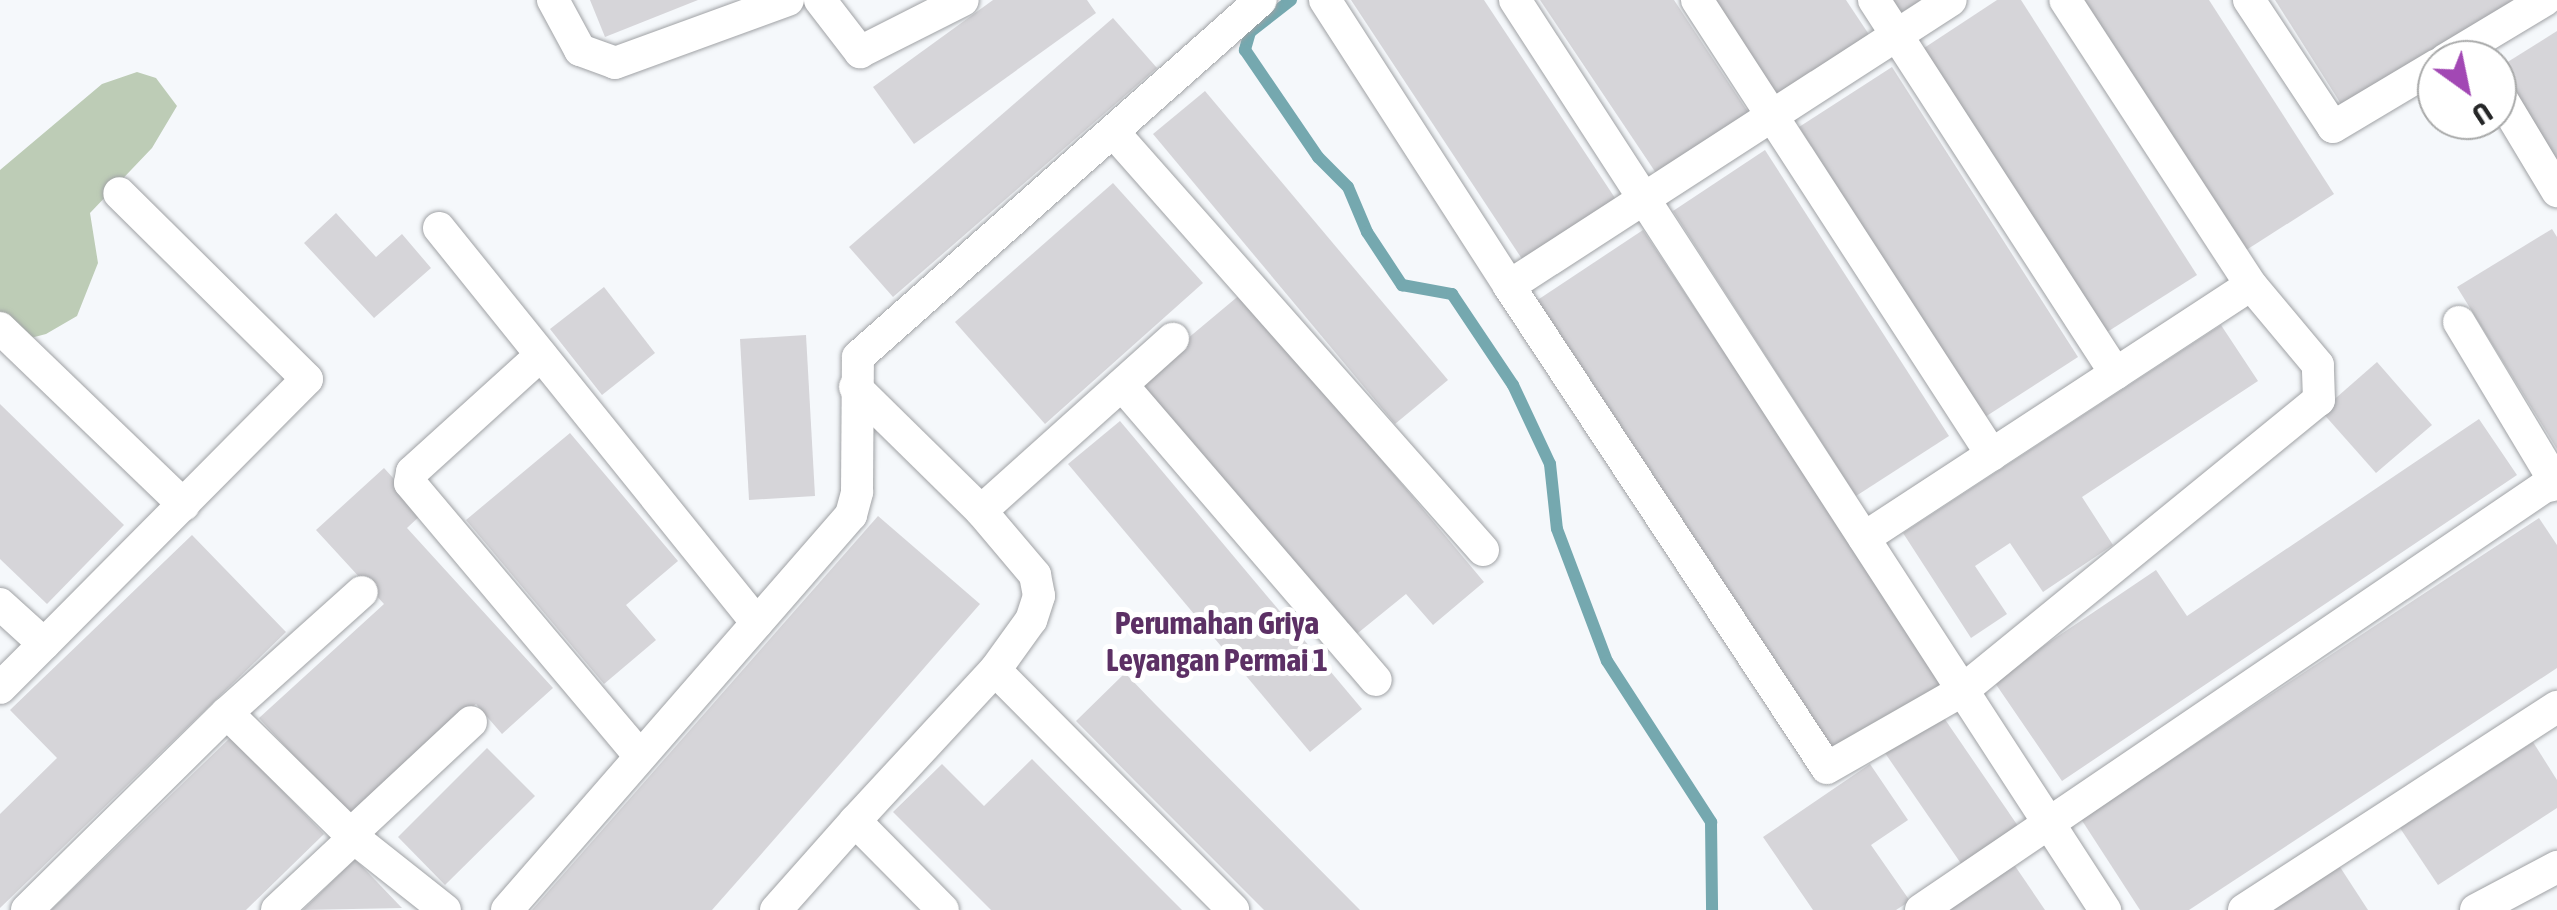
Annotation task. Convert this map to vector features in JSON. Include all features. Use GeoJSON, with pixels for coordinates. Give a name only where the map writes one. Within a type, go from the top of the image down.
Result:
{"type":"FeatureCollection","features":[{"type":"Feature","properties":{"kind":"street"},"geometry":{"type":"LineString","coordinates":[[553,0],[580,50],[614,63],[788,0]]}},
{"type":"Feature","properties":{"kind":"street"},"geometry":{"type":"LineString","coordinates":[[820,0],[860,52],[963,0]]}},
{"type":"Feature","properties":{"kind":"street"},"geometry":{"type":"LineString","coordinates":[[507,910],[851,515],[858,492],[855,387],[863,351],[1116,135],[1262,0]]}},
{"type":"Feature","properties":{"kind":"street"},"geometry":{"type":"LineString","coordinates":[[1325,0],[1822,765],[1834,768],[1963,690],[2319,400],[2318,365],[2252,285],[2065,0]]}},
{"type":"Feature","properties":{"kind":"street"},"geometry":{"type":"LineString","coordinates":[[1516,0],[2105,910]]}},
{"type":"Feature","properties":{"kind":"street"},"geometry":{"type":"LineString","coordinates":[[1697,0],[1992,455]]}},
{"type":"Feature","properties":{"kind":"street"},"geometry":{"type":"LineString","coordinates":[[1874,0],[2116,374]]}},
{"type":"Feature","properties":{"kind":"street"},"geometry":{"type":"LineString","coordinates":[[1509,286],[1951,0]]}},
{"type":"Feature","properties":{"kind":"street"},"geometry":{"type":"LineString","coordinates":[[2486,40],[2545,0]]}},
{"type":"Feature","properties":{"kind":"street"},"geometry":{"type":"LineString","coordinates":[[2254,2],[2333,127],[2417,78]]}},
{"type":"Feature","properties":{"kind":"street"},"geometry":{"type":"LineString","coordinates":[[2517,125],[2557,191]]}},
{"type":"Feature","properties":{"kind":"street"},"geometry":{"type":"LineString","coordinates":[[1116,135],[1483,550]]}},
{"type":"Feature","properties":{"kind":"street"},"geometry":{"type":"LineString","coordinates":[[0,688],[302,387],[306,374],[118,193]]}},
{"type":"Feature","properties":{"kind":"street"},"geometry":{"type":"LineString","coordinates":[[439,228],[757,622]]}},
{"type":"Feature","properties":{"kind":"street"},"geometry":{"type":"LineString","coordinates":[[1864,538],[2252,285]]}},
{"type":"Feature","properties":{"kind":"street"},"geometry":{"type":"LineString","coordinates":[[1921,910],[2556,482],[2459,322]]}},
{"type":"Feature","properties":{"kind":"street"},"geometry":{"type":"LineString","coordinates":[[0,328],[184,505]]}},
{"type":"Feature","properties":{"kind":"street"},"geometry":{"type":"LineString","coordinates":[[981,511],[1173,339]]}},
{"type":"Feature","properties":{"kind":"street"},"geometry":{"type":"LineString","coordinates":[[541,354],[412,472],[410,483],[640,756]]}},
{"type":"Feature","properties":{"kind":"street"},"geometry":{"type":"LineString","coordinates":[[1122,385],[1376,680]]}},
{"type":"Feature","properties":{"kind":"street"},"geometry":{"type":"LineString","coordinates":[[776,910],[995,670],[1031,620],[1039,596],[1032,570],[981,511],[855,387]]}},
{"type":"Feature","properties":{"kind":"street"},"geometry":{"type":"LineString","coordinates":[[27,910],[227,713],[362,592]]}},
{"type":"Feature","properties":{"kind":"street"},"geometry":{"type":"LineString","coordinates":[[0,604],[44,644]]}},
{"type":"Feature","properties":{"kind":"street"},"geometry":{"type":"LineString","coordinates":[[995,670],[1232,910]]}},
{"type":"Feature","properties":{"kind":"street"},"geometry":{"type":"LineString","coordinates":[[2244,910],[2557,707]]}},
{"type":"Feature","properties":{"kind":"street"},"geometry":{"type":"LineString","coordinates":[[227,713],[353,836],[445,910]]}},
{"type":"Feature","properties":{"kind":"street"},"geometry":{"type":"LineString","coordinates":[[277,910],[471,722]]}},
{"type":"Feature","properties":{"kind":"street"},"geometry":{"type":"LineString","coordinates":[[855,821],[943,910]]}},
{"type":"Feature","properties":{"kind":"street"},"geometry":{"type":"LineString","coordinates":[[2476,910],[2557,867]]}},
{"type":"Feature","properties":{"kind":"green space"},"geometry":{"type":"Polygon","coordinates":[[[137,72],[156,78],[177,106],[152,148],[90,213],[98,263],[77,316],[46,334],[0,346],[0,170],[102,84],[137,72]]]}},
{"type":"Feature","properties":{"kind":"building"},"geometry":{"type":"Polygon","coordinates":[[[590,0],[698,0],[605,37],[590,0]]]}},
{"type":"Feature","properties":{"kind":"building"},"geometry":{"type":"Polygon","coordinates":[[[993,0],[1087,0],[1096,13],[914,144],[873,87],[993,0]]]}},
{"type":"Feature","properties":{"kind":"building"},"geometry":{"type":"Polygon","coordinates":[[[1351,0],[1484,0],[1617,201],[1524,262],[1351,0]]]}},
{"type":"Feature","properties":{"kind":"building"},"geometry":{"type":"Polygon","coordinates":[[[1540,0],[1674,0],[1750,115],[1658,176],[1540,0]]]}},
{"type":"Feature","properties":{"kind":"building"},"geometry":{"type":"Polygon","coordinates":[[[1715,0],[1846,0],[1870,36],[1776,96],[1715,0]]]}},
{"type":"Feature","properties":{"kind":"building"},"geometry":{"type":"Polygon","coordinates":[[[1890,0],[1921,0],[1899,14],[1890,0]]]}},
{"type":"Feature","properties":{"kind":"building"},"geometry":{"type":"Polygon","coordinates":[[[1997,0],[2021,0],[2197,275],[2104,334],[1921,50],[1997,0]]]}},
{"type":"Feature","properties":{"kind":"building"},"geometry":{"type":"Polygon","coordinates":[[[2078,0],[2209,0],[2334,194],[2240,254],[2078,0]]]}},
{"type":"Feature","properties":{"kind":"building"},"geometry":{"type":"Polygon","coordinates":[[[2275,0],[2529,0],[2466,40],[2417,40],[2417,71],[2348,115],[2275,0]]]}},
{"type":"Feature","properties":{"kind":"building"},"geometry":{"type":"Polygon","coordinates":[[[1113,18],[1157,68],[893,297],[849,247],[1113,18]]]}},
{"type":"Feature","properties":{"kind":"building"},"geometry":{"type":"Polygon","coordinates":[[[2557,31],[2557,160],[2517,98],[2517,56],[2557,31]]]}},
{"type":"Feature","properties":{"kind":"building"},"geometry":{"type":"Polygon","coordinates":[[[1892,67],[2078,357],[1985,417],[1799,127],[1892,67]]]}},
{"type":"Feature","properties":{"kind":"building"},"geometry":{"type":"Polygon","coordinates":[[[1205,91],[1448,380],[1395,424],[1153,134],[1205,91]]]}},
{"type":"Feature","properties":{"kind":"building"},"geometry":{"type":"Polygon","coordinates":[[[1765,150],[1949,436],[1856,496],[1673,211],[1765,150]]]}},
{"type":"Feature","properties":{"kind":"building"},"geometry":{"type":"Polygon","coordinates":[[[1113,183],[1203,283],[1045,424],[955,322],[1113,183]]]}},
{"type":"Feature","properties":{"kind":"building"},"geometry":{"type":"Polygon","coordinates":[[[336,213],[376,257],[402,234],[431,268],[374,318],[304,243],[336,213]]]}},
{"type":"Feature","properties":{"kind":"building"},"geometry":{"type":"Polygon","coordinates":[[[2552,229],[2557,237],[2557,449],[2457,287],[2552,229]]]}},
{"type":"Feature","properties":{"kind":"building"},"geometry":{"type":"Polygon","coordinates":[[[1643,230],[1948,690],[1835,765],[1530,305],[1643,230]]]}},
{"type":"Feature","properties":{"kind":"building"},"geometry":{"type":"Polygon","coordinates":[[[604,287],[655,353],[602,395],[550,329],[604,287]]]}},
{"type":"Feature","properties":{"kind":"building"},"geometry":{"type":"Polygon","coordinates":[[[1242,293],[1484,582],[1433,625],[1406,594],[1353,637],[1138,380],[1242,293]]]}},
{"type":"Feature","properties":{"kind":"building"},"geometry":{"type":"Polygon","coordinates":[[[2221,325],[2258,381],[2082,497],[2113,545],[2043,592],[2010,543],[1975,566],[2007,614],[1971,638],[1903,533],[2221,325]]]}},
{"type":"Feature","properties":{"kind":"building"},"geometry":{"type":"Polygon","coordinates":[[[806,335],[815,496],[749,500],[740,339],[806,335]]]}},
{"type":"Feature","properties":{"kind":"building"},"geometry":{"type":"Polygon","coordinates":[[[2377,362],[2432,425],[2376,473],[2321,411],[2377,362]]]}},
{"type":"Feature","properties":{"kind":"building"},"geometry":{"type":"Polygon","coordinates":[[[0,404],[124,525],[47,604],[0,559],[0,404]]]}},
{"type":"Feature","properties":{"kind":"building"},"geometry":{"type":"Polygon","coordinates":[[[2479,419],[2517,475],[2062,781],[1993,680],[2156,570],[2187,616],[2479,419]]]}},
{"type":"Feature","properties":{"kind":"building"},"geometry":{"type":"Polygon","coordinates":[[[1120,421],[1362,709],[1310,752],[1068,464],[1120,421]]]}},
{"type":"Feature","properties":{"kind":"building"},"geometry":{"type":"Polygon","coordinates":[[[570,433],[678,561],[626,605],[656,640],[604,684],[466,520],[570,433]]]}},
{"type":"Feature","properties":{"kind":"building"},"geometry":{"type":"Polygon","coordinates":[[[384,468],[424,512],[407,528],[553,688],[502,734],[476,704],[351,818],[259,718],[384,604],[316,530],[384,468]]]}},
{"type":"Feature","properties":{"kind":"building"},"geometry":{"type":"Polygon","coordinates":[[[878,516],[980,604],[757,859],[712,910],[532,910],[878,516]]]}},
{"type":"Feature","properties":{"kind":"building"},"geometry":{"type":"Polygon","coordinates":[[[2539,518],[2557,545],[2557,668],[2189,910],[2140,910],[2081,819],[2539,518]]]}},
{"type":"Feature","properties":{"kind":"building"},"geometry":{"type":"Polygon","coordinates":[[[192,535],[286,632],[0,908],[0,814],[57,758],[10,710],[192,535]]]}},
{"type":"Feature","properties":{"kind":"building"},"geometry":{"type":"Polygon","coordinates":[[[1125,673],[1360,910],[1264,910],[1135,781],[1076,721],[1125,673]]]}},
{"type":"Feature","properties":{"kind":"building"},"geometry":{"type":"Polygon","coordinates":[[[1942,715],[2018,826],[1962,865],[1885,753],[1942,715]]]}},
{"type":"Feature","properties":{"kind":"building"},"geometry":{"type":"Polygon","coordinates":[[[231,737],[324,834],[246,910],[51,910],[231,737]]]}},
{"type":"Feature","properties":{"kind":"building"},"geometry":{"type":"Polygon","coordinates":[[[2533,742],[2557,780],[2557,808],[2438,885],[2400,828],[2533,742]]]}},
{"type":"Feature","properties":{"kind":"building"},"geometry":{"type":"Polygon","coordinates":[[[487,748],[535,796],[445,885],[398,837],[487,748]]]}},
{"type":"Feature","properties":{"kind":"building"},"geometry":{"type":"Polygon","coordinates":[[[1032,759],[1182,910],[991,910],[893,812],[942,764],[984,806],[1032,759]]]}},
{"type":"Feature","properties":{"kind":"building"},"geometry":{"type":"Polygon","coordinates":[[[1870,764],[1908,820],[1871,845],[1910,901],[1896,910],[1813,910],[1763,837],[1870,764]]]}},
{"type":"Feature","properties":{"kind":"building"},"geometry":{"type":"Polygon","coordinates":[[[355,859],[402,908],[303,910],[355,859]]]}},
{"type":"Feature","properties":{"kind":"building"},"geometry":{"type":"Polygon","coordinates":[[[2013,863],[2045,910],[1945,910],[2013,863]]]}},
{"type":"Feature","properties":{"kind":"building"},"geometry":{"type":"Polygon","coordinates":[[[2340,867],[2368,910],[2274,910],[2284,903],[2340,867]]]}},
{"type":"Feature","properties":{"kind":"waterway"},"geometry":{"type":"LineString","coordinates":[[1291,0],[1250,32],[1245,50],[1318,157],[1348,187],[1367,232],[1402,285],[1452,294],[1513,385],[1550,464],[1557,529],[1607,661],[1711,822],[1712,910]]}},
{"type":"Feature","properties":{"kind":"district","name":"Perumahan Griya Leyangan Permai 1"},"geometry":{"type":"Point","coordinates":[1217,642]}}]}
